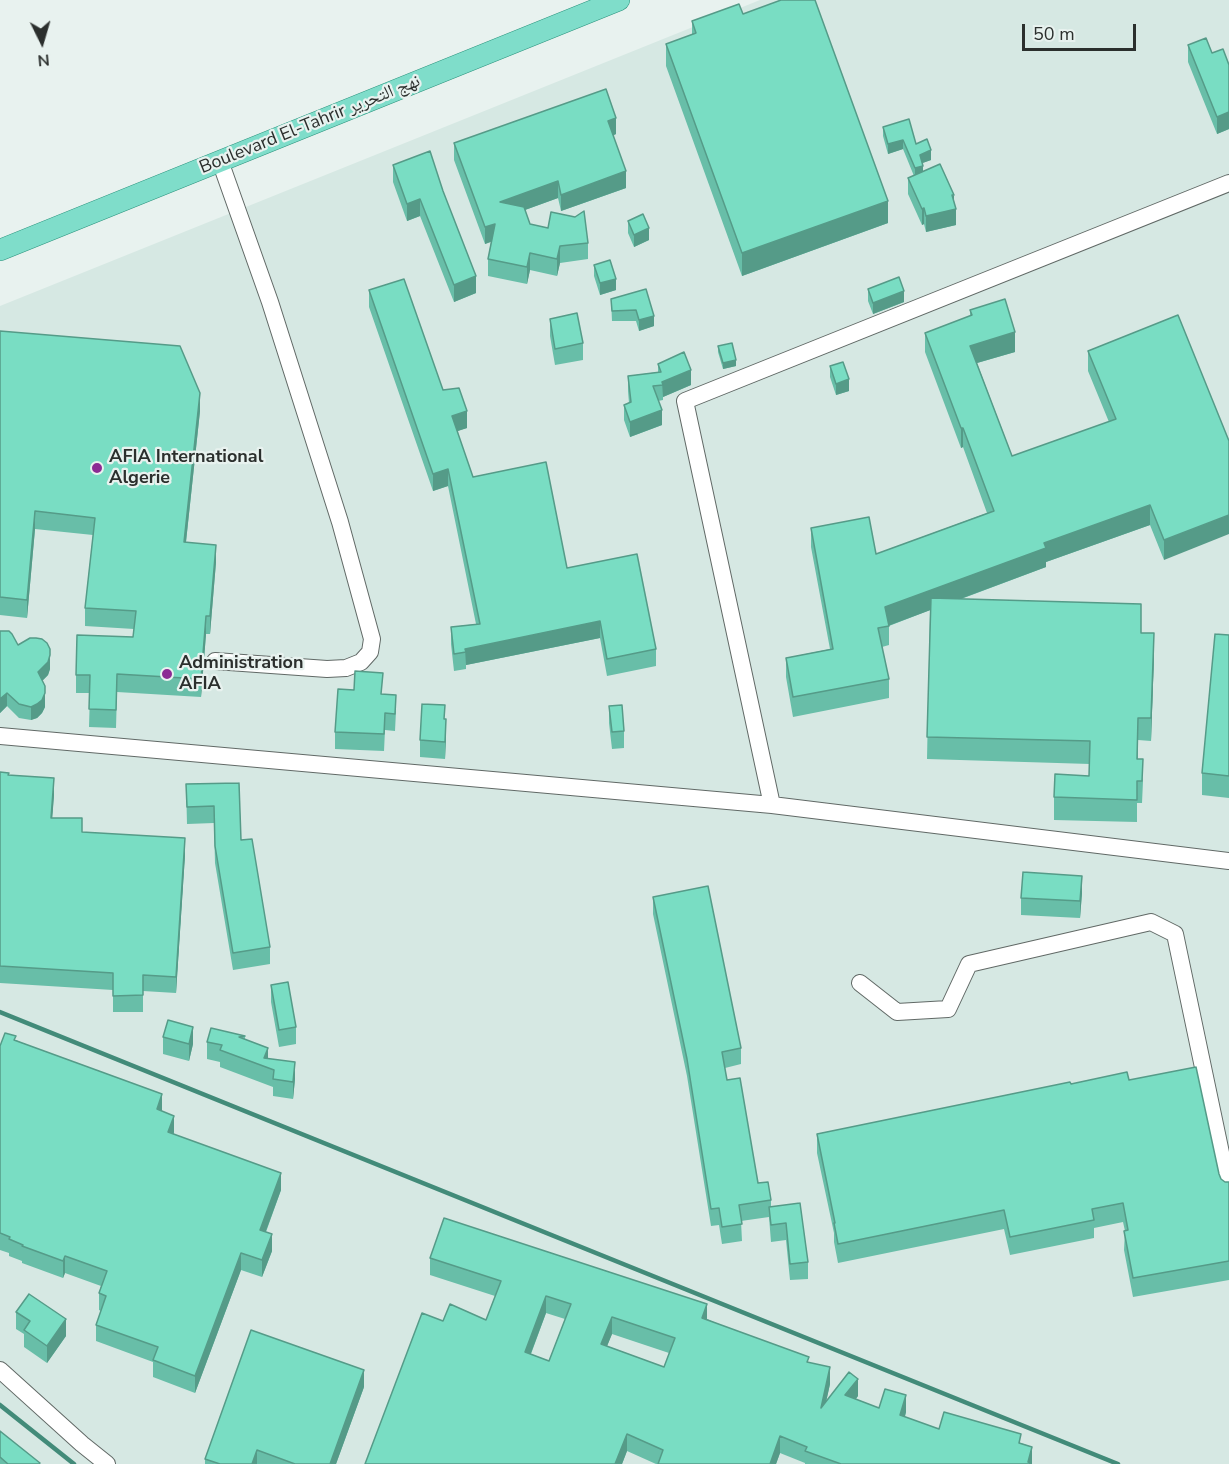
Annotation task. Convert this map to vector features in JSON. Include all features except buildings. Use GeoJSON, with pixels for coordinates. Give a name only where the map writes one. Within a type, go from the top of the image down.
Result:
{"type":"FeatureCollection","features":[{"type":"Feature","properties":{"kind":"main road","name":"Boulevard El-Tahrir نهج التحرير"},"geometry":{"type":"LineString","coordinates":[[0,250],[619,0]]}},
{"type":"Feature","properties":{"kind":"street"},"geometry":{"type":"LineString","coordinates":[[215,662],[327,669],[346,668],[361,663],[370,652],[372,639],[340,522],[270,302],[220,161]]}},
{"type":"Feature","properties":{"kind":"street"},"geometry":{"type":"LineString","coordinates":[[772,805],[685,401],[1229,183]]}},
{"type":"Feature","properties":{"kind":"street"},"geometry":{"type":"LineString","coordinates":[[0,736],[772,805],[1229,861]]}},
{"type":"Feature","properties":{"kind":"street"},"geometry":{"type":"LineString","coordinates":[[860,983],[897,1012],[948,1009],[969,964],[1151,922],[1175,934],[1229,1191]]}},
{"type":"Feature","properties":{"kind":"street"},"geometry":{"type":"LineString","coordinates":[[0,1370],[107,1464]]}},
{"type":"Feature","properties":{"kind":"shaded area"},"geometry":{"type":"Polygon","coordinates":[[[760,0],[1229,0],[1229,1464],[0,1464],[0,306],[760,0]]]}},
{"type":"Feature","properties":{"kind":"waterway"},"geometry":{"type":"LineString","coordinates":[[0,1012],[1118,1464]]}},
{"type":"Feature","properties":{"kind":"waterway"},"geometry":{"type":"LineString","coordinates":[[0,1405],[74,1464]]}},
{"type":"Feature","properties":{"kind":"place","name":"AFIA International Algerie"},"geometry":{"type":"Point","coordinates":[97,468]}},
{"type":"Feature","properties":{"kind":"place","name":"Administration AFIA"},"geometry":{"type":"Point","coordinates":[167,674]}}]}
